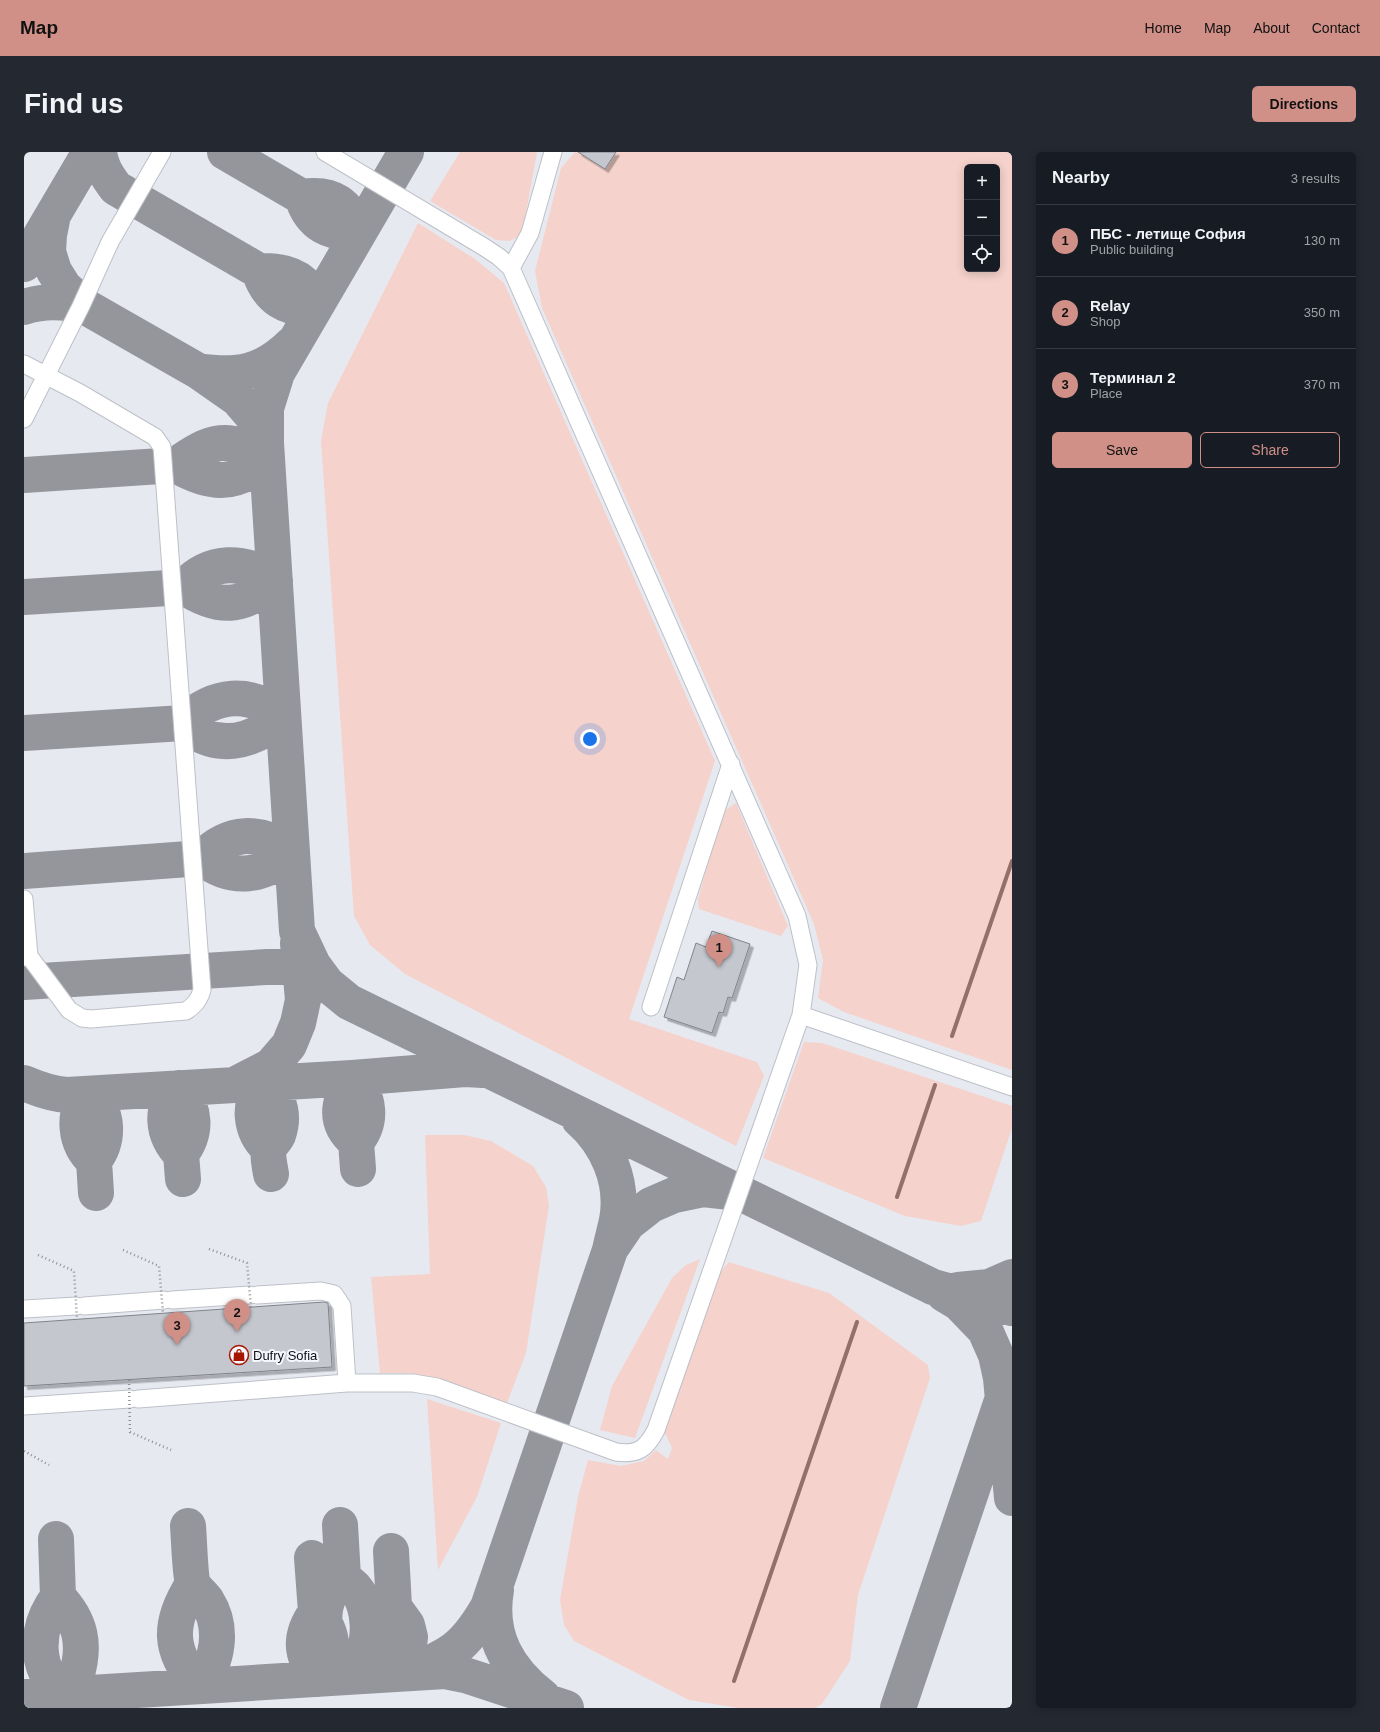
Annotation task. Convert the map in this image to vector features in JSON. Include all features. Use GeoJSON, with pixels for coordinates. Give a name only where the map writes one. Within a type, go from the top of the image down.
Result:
{"type":"FeatureCollection","features":[{"type":"Feature","properties":{"kind":"lane"},"geometry":{"type":"LineString","coordinates":[[24,419],[82,306],[110,242],[162,152]]}},
{"type":"Feature","properties":{"kind":"lane"},"geometry":{"type":"LineString","coordinates":[[24,1406],[347,1383],[413,1383],[437,1387],[616,1452],[628,1453],[640,1450],[650,1442],[656,1430],[801,1015],[808,965],[797,916],[511,268],[499,257],[484,247],[325,152]]}},
{"type":"Feature","properties":{"kind":"lane"},"geometry":{"type":"LineString","coordinates":[[511,268],[521,250],[536,216],[553,152]]}},
{"type":"Feature","properties":{"kind":"lane"},"geometry":{"type":"LineString","coordinates":[[24,364],[155,437],[162,447],[202,990],[199,1000],[193,1007],[186,1011],[91,1019],[82,1018],[69,1010],[26,956],[24,899]]}},
{"type":"Feature","properties":{"kind":"lane"},"geometry":{"type":"LineString","coordinates":[[651,1007],[731,764]]}},
{"type":"Feature","properties":{"kind":"lane"},"geometry":{"type":"LineString","coordinates":[[801,1015],[1012,1087]]}},
{"type":"Feature","properties":{"kind":"lane"},"geometry":{"type":"LineString","coordinates":[[24,1309],[79,1310],[166,1305],[252,1299],[321,1291],[334,1294],[342,1306],[347,1383]]}},
{"type":"Feature","properties":{"kind":"path"},"geometry":{"type":"LineString","coordinates":[[208,1249],[247,1263],[252,1299]]}},
{"type":"Feature","properties":{"kind":"path"},"geometry":{"type":"LineString","coordinates":[[123,1250],[159,1266],[166,1305]]}},
{"type":"Feature","properties":{"kind":"path"},"geometry":{"type":"LineString","coordinates":[[38,1255],[74,1271],[79,1310]]}},
{"type":"Feature","properties":{"kind":"path"},"geometry":{"type":"LineString","coordinates":[[129,1380],[130,1432],[171,1450]]}},
{"type":"Feature","properties":{"kind":"path"},"geometry":{"type":"LineString","coordinates":[[24,1451],[49,1465]]}},
{"type":"Feature","properties":{"kind":"shaded area"},"geometry":{"type":"Polygon","coordinates":[[[460,152],[537,152],[522,234],[510,241],[496,240],[430,201],[460,152]]]}},
{"type":"Feature","properties":{"kind":"shaded area"},"geometry":{"type":"Polygon","coordinates":[[[575,152],[578,152],[605,169],[616,152],[1012,152],[1012,1070],[844,1012],[818,998],[823,960],[814,924],[542,308],[535,271],[561,168],[575,152]]]}},
{"type":"Feature","properties":{"kind":"shaded area"},"geometry":{"type":"Polygon","coordinates":[[[418,223],[475,259],[504,283],[715,761],[629,1019],[757,1062],[764,1076],[736,1146],[405,974],[370,945],[354,916],[321,441],[328,403],[418,223]]]}},
{"type":"Feature","properties":{"kind":"shaded area"},"geometry":{"type":"Polygon","coordinates":[[[736,803],[788,926],[781,936],[699,909],[698,899],[722,812],[736,803]]]}},
{"type":"Feature","properties":{"kind":"shaded area"},"geometry":{"type":"Polygon","coordinates":[[[804,1042],[822,1043],[1012,1106],[1012,1128],[981,1221],[961,1226],[905,1216],[763,1158],[804,1042]]]}},
{"type":"Feature","properties":{"kind":"shaded area"},"geometry":{"type":"Polygon","coordinates":[[[425,1135],[464,1135],[491,1141],[533,1166],[546,1187],[549,1206],[526,1353],[507,1403],[411,1373],[380,1373],[371,1277],[430,1274],[425,1135]]]}},
{"type":"Feature","properties":{"kind":"shaded area"},"geometry":{"type":"Polygon","coordinates":[[[700,1259],[635,1438],[600,1430],[612,1386],[672,1278],[686,1265],[700,1259]]]}},
{"type":"Feature","properties":{"kind":"shaded area"},"geometry":{"type":"Polygon","coordinates":[[[729,1262],[829,1293],[928,1365],[930,1378],[858,1595],[850,1661],[822,1704],[815,1708],[738,1708],[689,1700],[574,1641],[564,1625],[560,1600],[578,1497],[588,1460],[621,1466],[644,1461],[656,1450],[668,1459],[672,1448],[664,1431],[721,1271],[729,1262]]]}},
{"type":"Feature","properties":{"kind":"shaded area"},"geometry":{"type":"Polygon","coordinates":[[[427,1399],[501,1423],[477,1497],[438,1570],[427,1399]]]}},
{"type":"Feature","properties":{"kind":"building"},"geometry":{"type":"Polygon","coordinates":[[[578,152],[616,152],[605,169],[578,152]]]}},
{"type":"Feature","properties":{"kind":"building"},"geometry":{"type":"Polygon","coordinates":[[[712,931],[750,944],[732,998],[728,997],[723,1013],[719,1012],[712,1033],[664,1017],[677,977],[684,980],[696,943],[706,947],[712,931]]]}},
{"type":"Feature","properties":{"kind":"building"},"geometry":{"type":"Polygon","coordinates":[[[324,1302],[328,1303],[332,1367],[24,1386],[24,1323],[324,1302]]]}},
{"type":"Feature","properties":{"kind":"waterway"},"geometry":{"type":"LineString","coordinates":[[952,1036],[1012,861]]}},
{"type":"Feature","properties":{"kind":"waterway"},"geometry":{"type":"LineString","coordinates":[[897,1197],[935,1085]]}},
{"type":"Feature","properties":{"kind":"waterway"},"geometry":{"type":"LineString","coordinates":[[734,1681],[857,1322]]}},
{"type":"Feature","properties":{"kind":"taxiway"},"geometry":{"type":"LineString","coordinates":[[24,264],[90,152]]}},
{"type":"Feature","properties":{"kind":"taxiway"},"geometry":{"type":"LineString","coordinates":[[99,152],[105,171],[116,188],[259,271],[278,272],[295,277],[308,288],[316,306],[296,307],[280,301],[273,296],[268,289],[259,271]]}},
{"type":"Feature","properties":{"kind":"taxiway"},"geometry":{"type":"LineString","coordinates":[[225,152],[302,197],[322,196],[331,198],[338,202],[350,214],[359,232],[339,232],[323,226],[311,215],[302,197]]}},
{"type":"Feature","properties":{"kind":"taxiway"},"geometry":{"type":"LineString","coordinates":[[406,152],[277,373],[266,408],[266,443],[297,931],[313,965],[327,984],[349,1002],[933,1287],[1012,1308]]}},
{"type":"Feature","properties":{"kind":"taxiway"},"geometry":{"type":"LineString","coordinates":[[53,215],[49,235],[48,252],[54,271],[64,287],[86,307],[198,371],[238,399],[256,420],[266,443]]}},
{"type":"Feature","properties":{"kind":"taxiway"},"geometry":{"type":"LineString","coordinates":[[24,307],[47,302],[70,303],[86,307]]}},
{"type":"Feature","properties":{"kind":"taxiway"},"geometry":{"type":"LineString","coordinates":[[198,371],[212,373],[237,373],[249,371],[271,361],[292,344]]}},
{"type":"Feature","properties":{"kind":"taxiway"},"geometry":{"type":"LineString","coordinates":[[24,475],[176,465],[200,450],[210,445],[220,443],[231,443],[241,446],[267,458],[245,474],[223,480],[200,476],[188,472],[176,465]]}},
{"type":"Feature","properties":{"kind":"taxiway"},"geometry":{"type":"LineString","coordinates":[[24,597],[184,587],[205,571],[228,565],[252,569],[275,581],[252,597],[231,603],[208,600],[184,587]]}},
{"type":"Feature","properties":{"kind":"taxiway"},"geometry":{"type":"LineString","coordinates":[[24,733],[183,723],[195,713],[207,706],[220,701],[232,699],[245,699],[258,702],[283,717],[259,733],[234,741],[221,741],[208,738],[183,723]]}},
{"type":"Feature","properties":{"kind":"taxiway"},"geometry":{"type":"LineString","coordinates":[[24,871],[202,858],[223,842],[245,836],[268,839],[291,851],[271,866],[260,871],[248,873],[225,871],[213,866],[202,858]]}},
{"type":"Feature","properties":{"kind":"taxiway"},"geometry":{"type":"LineString","coordinates":[[238,1083],[271,1066],[289,1045],[298,1023],[303,1000],[298,943]]}},
{"type":"Feature","properties":{"kind":"taxiway"},"geometry":{"type":"LineString","coordinates":[[24,982],[300,965]]}},
{"type":"Feature","properties":{"kind":"taxiway"},"geometry":{"type":"LineString","coordinates":[[24,1083],[45,1091],[67,1095],[352,1078],[465,1069],[483,1070]]}},
{"type":"Feature","properties":{"kind":"taxiway"},"geometry":{"type":"LineString","coordinates":[[356,1142],[344,1127],[340,1112],[343,1095],[352,1078],[363,1093],[367,1110],[365,1126],[356,1142],[358,1169]]}},
{"type":"Feature","properties":{"kind":"taxiway"},"geometry":{"type":"LineString","coordinates":[[269,1149],[258,1134],[254,1125],[253,1116],[255,1099],[259,1090],[265,1083],[274,1095],[281,1114],[278,1135],[268,1152],[271,1174]]}},
{"type":"Feature","properties":{"kind":"taxiway"},"geometry":{"type":"LineString","coordinates":[[181,1154],[170,1139],[165,1121],[168,1103],[179,1088],[188,1104],[192,1121],[190,1137],[181,1154],[183,1179]]}},
{"type":"Feature","properties":{"kind":"taxiway"},"geometry":{"type":"LineString","coordinates":[[94,1161],[83,1146],[79,1137],[78,1128],[80,1110],[83,1102],[89,1094],[96,1101],[104,1118],[105,1126],[103,1144],[94,1161],[96,1193]]}},
{"type":"Feature","properties":{"kind":"taxiway"},"geometry":{"type":"LineString","coordinates":[[410,1672],[447,1655],[456,1648],[472,1632],[488,1607],[610,1250],[619,1206],[615,1178],[605,1151],[598,1140],[579,1119]]}},
{"type":"Feature","properties":{"kind":"taxiway"},"geometry":{"type":"LineString","coordinates":[[611,1248],[628,1223],[651,1205],[674,1195],[703,1189],[730,1192]]}},
{"type":"Feature","properties":{"kind":"taxiway"},"geometry":{"type":"LineString","coordinates":[[958,1290],[989,1287],[1012,1277]]}},
{"type":"Feature","properties":{"kind":"taxiway"},"geometry":{"type":"LineString","coordinates":[[944,1294],[959,1303],[985,1330],[996,1355],[1001,1378],[1012,1498]]}},
{"type":"Feature","properties":{"kind":"taxiway"},"geometry":{"type":"LineString","coordinates":[[898,1708],[1012,1371]]}},
{"type":"Feature","properties":{"kind":"taxiway"},"geometry":{"type":"LineString","coordinates":[[340,1525],[343,1577],[355,1588],[360,1596],[367,1614],[368,1624],[364,1654],[359,1664],[348,1677],[341,1668],[330,1648],[326,1637],[325,1625],[327,1603],[332,1590],[343,1577]]}},
{"type":"Feature","properties":{"kind":"taxiway"},"geometry":{"type":"LineString","coordinates":[[188,1526],[190,1565],[193,1584],[207,1601],[212,1611],[216,1622],[217,1633],[211,1666],[199,1686],[181,1661],[175,1636],[179,1611],[193,1584]]}},
{"type":"Feature","properties":{"kind":"taxiway"},"geometry":{"type":"LineString","coordinates":[[48,1704],[66,1696],[69,1693],[76,1677],[81,1654],[81,1644],[76,1624],[72,1615],[58,1597],[56,1539]]}},
{"type":"Feature","properties":{"kind":"taxiway"},"geometry":{"type":"LineString","coordinates":[[391,1551],[394,1607],[407,1625],[410,1637],[408,1653],[398,1673],[387,1657],[382,1641],[385,1624],[394,1607]]}},
{"type":"Feature","properties":{"kind":"taxiway"},"geometry":{"type":"LineString","coordinates":[[312,1558],[316,1612],[327,1628],[331,1646],[329,1663],[318,1679],[308,1662],[304,1646],[306,1630],[316,1612]]}},
{"type":"Feature","properties":{"kind":"taxiway"},"geometry":{"type":"LineString","coordinates":[[496,1590],[494,1607],[495,1622],[503,1651],[520,1675],[543,1697]]}},
{"type":"Feature","properties":{"kind":"taxiway"},"geometry":{"type":"LineString","coordinates":[[58,1597],[50,1609],[41,1635],[42,1662],[47,1674],[55,1686],[66,1696]]}},
{"type":"Feature","properties":{"kind":"taxiway"},"geometry":{"type":"LineString","coordinates":[[24,1697],[445,1671],[465,1675],[566,1708]]}},
{"type":"Feature","properties":{"kind":"place","name":"ПБС - летище София"},"geometry":{"type":"Point","coordinates":[719,967]}},
{"type":"Feature","properties":{"kind":"place","name":"Relay"},"geometry":{"type":"Point","coordinates":[237,1332]}},
{"type":"Feature","properties":{"kind":"place","name":"Терминал 2"},"geometry":{"type":"Point","coordinates":[177,1345]}},
{"type":"Feature","properties":{"kind":"place","name":"Dufry Sofia"},"geometry":{"type":"Point","coordinates":[239,1355]}}]}
